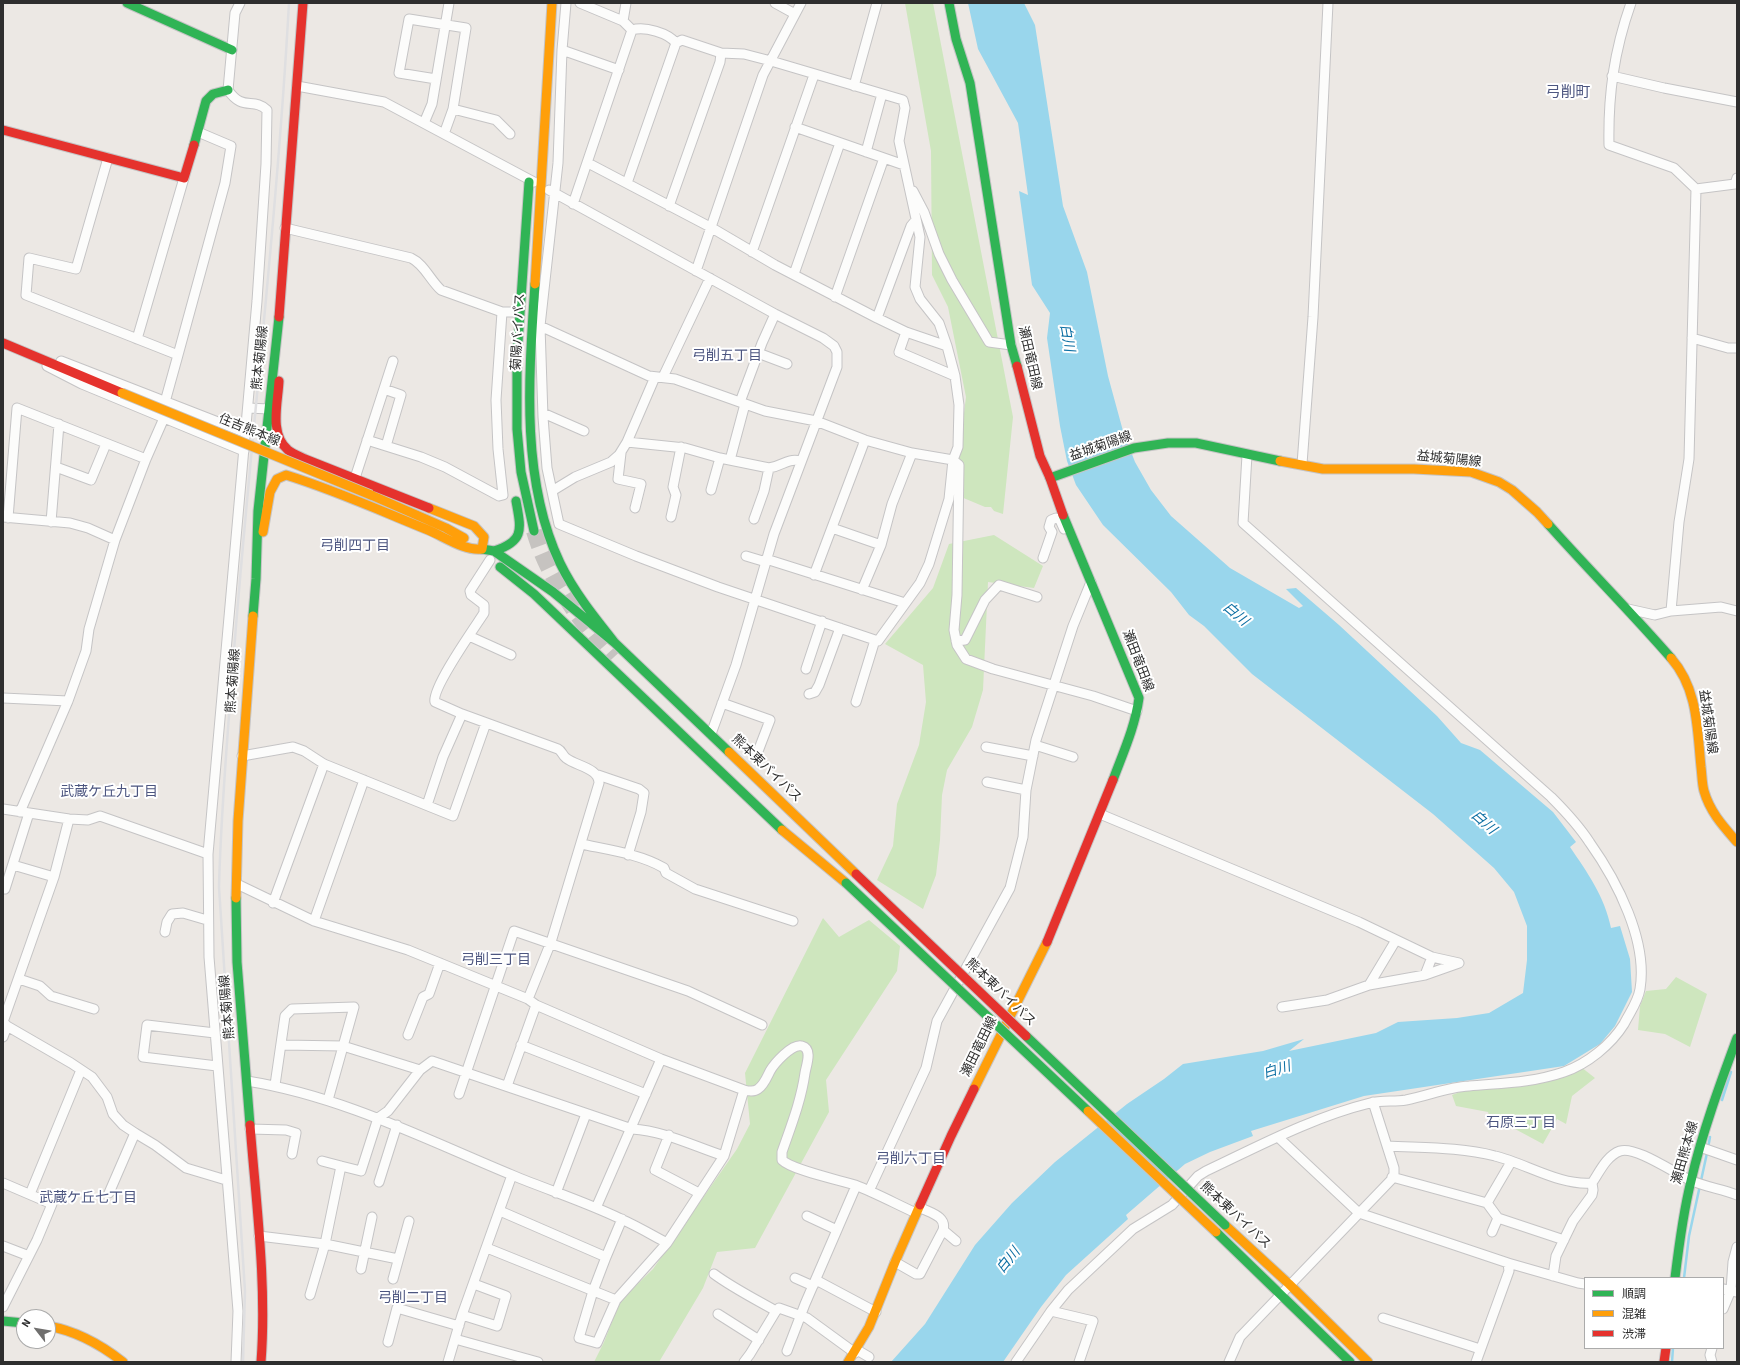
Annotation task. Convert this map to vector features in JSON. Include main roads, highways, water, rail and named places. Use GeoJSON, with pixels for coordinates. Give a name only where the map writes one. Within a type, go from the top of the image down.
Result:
{"type":"FeatureCollection","features":[{"type":"Feature","properties":{"kind":"main road"},"geometry":{"type":"LineString","coordinates":[[127,3],[148,7],[232,50]]}},
{"type":"Feature","properties":{"kind":"main road","name":"熊本菊陽線"},"geometry":{"type":"LineString","coordinates":[[261,1362],[262,1335],[259,1236],[237,962],[236,923],[238,821],[256,579],[258,511],[278,319],[303,3]]}},
{"type":"Feature","properties":{"kind":"main road","name":"菊陽バイパス"},"geometry":{"type":"LineString","coordinates":[[552,3],[529,388],[530,431],[540,501],[555,552],[588,607],[617,645]]}},
{"type":"Feature","properties":{"kind":"main road","name":"瀬田竜田線"},"geometry":{"type":"LineString","coordinates":[[848,1362],[856,1351],[876,1312],[895,1262],[951,1136],[1042,953],[1100,814],[1129,737],[1137,711],[1139,698],[1090,583],[1067,526],[1050,478],[1040,456],[1011,345],[970,83],[956,39],[949,3]]}},
{"type":"Feature","properties":{"kind":"main road"},"geometry":{"type":"LineString","coordinates":[[3,130],[184,178],[206,101],[210,95],[216,92],[228,90]]}},
{"type":"Feature","properties":{"kind":"main road","name":"菊陽バイパス"},"geometry":{"type":"LineString","coordinates":[[530,175],[517,357],[517,429],[520,472],[534,530]]}},
{"type":"Feature","properties":{"kind":"main road"},"geometry":{"type":"LineString","coordinates":[[508,401],[514,312],[525,239]]}},
{"type":"Feature","properties":{"kind":"main road"},"geometry":{"type":"LineString","coordinates":[[278,319],[280,358],[276,433],[281,444],[287,450],[296,454],[474,526],[484,537],[482,549]]}},
{"type":"Feature","properties":{"kind":"main road","name":"住吉熊本線"},"geometry":{"type":"LineString","coordinates":[[3,343],[371,494],[446,528],[482,549]]}},
{"type":"Feature","properties":{"kind":"main road"},"geometry":{"type":"LineString","coordinates":[[508,416],[510,452]]}},
{"type":"Feature","properties":{"kind":"main road","name":"益城菊陽線"},"geometry":{"type":"LineString","coordinates":[[1050,478],[1134,448],[1168,443],[1196,443],[1247,455],[1323,469],[1414,469],[1471,472],[1499,482],[1524,499],[1584,565],[1628,609],[1678,667],[1690,688],[1694,703],[1704,790],[1717,819],[1737,842]]}},
{"type":"Feature","properties":{"kind":"main road"},"geometry":{"type":"LineString","coordinates":[[256,579],[270,492],[277,479],[286,474],[438,534],[472,550],[482,549],[494,551],[553,592],[617,645]]}},
{"type":"Feature","properties":{"kind":"main road"},"geometry":{"type":"LineString","coordinates":[[494,551],[511,545],[519,535],[521,528],[514,489]]}},
{"type":"Feature","properties":{"kind":"main road","name":"熊本東バイパス"},"geometry":{"type":"LineString","coordinates":[[482,549],[490,560],[546,605],[608,659],[784,832],[846,883],[1216,1232],[1350,1362]]}},
{"type":"Feature","properties":{"kind":"main road"},"geometry":{"type":"LineString","coordinates":[[546,605],[554,608],[562,607],[566,603],[569,595],[569,577]]}},
{"type":"Feature","properties":{"kind":"main road"},"geometry":{"type":"LineString","coordinates":[[608,659],[601,657],[602,652],[606,648],[617,645]]}},
{"type":"Feature","properties":{"kind":"main road","name":"熊本東バイパス"},"geometry":{"type":"LineString","coordinates":[[617,645],[1225,1225],[1290,1284],[1368,1362]]}},
{"type":"Feature","properties":{"kind":"main road","name":"瀬田熊本線"},"geometry":{"type":"LineString","coordinates":[[1675,1277],[1681,1228],[1696,1182],[1702,1148],[1719,1088],[1737,1038]]}},
{"type":"Feature","properties":{"kind":"main road"},"geometry":{"type":"LineString","coordinates":[[3,1321],[16,1322]]}},
{"type":"Feature","properties":{"kind":"main road"},"geometry":{"type":"LineString","coordinates":[[56,1328],[69,1330],[98,1343],[118,1360]]}},
{"type":"Feature","properties":{"kind":"main road"},"geometry":{"type":"LineString","coordinates":[[1664,1362],[1666,1349]]}},
{"type":"Feature","properties":{"kind":"water","name":"白川"},"geometry":{"type":"Polygon","coordinates":[[[968,3],[1024,3],[1035,25],[1063,206],[1087,272],[1108,376],[1123,431],[1135,462],[1151,490],[1171,516],[1230,568],[1299,608],[1303,606],[1286,589],[1296,588],[1339,625],[1437,716],[1461,743],[1480,750],[1553,812],[1576,842],[1570,847],[1589,875],[1600,895],[1611,928],[1620,926],[1630,959],[1632,992],[1615,1026],[1600,1044],[1564,1066],[1364,1096],[1251,1131],[1253,1136],[1210,1152],[1185,1164],[1126,1215],[1128,1219],[1066,1275],[1041,1307],[1003,1362],[891,1362],[925,1324],[975,1245],[1012,1203],[1055,1162],[1127,1104],[1183,1064],[1263,1051],[1304,1039],[1289,1051],[1376,1033],[1398,1022],[1457,1018],[1489,1013],[1523,993],[1527,960],[1527,926],[1514,892],[1494,868],[1433,814],[1252,674],[1204,626],[1189,615],[1171,592],[1103,525],[1076,485],[1067,461],[1060,426],[1047,338],[1050,313],[1032,285],[1019,191],[1028,195],[1018,123],[978,49],[968,3]]]}},
{"type":"Feature","properties":{"kind":"waterway"},"geometry":{"type":"LineString","coordinates":[[1722,1100],[1731,1072]]}},
{"type":"Feature","properties":{"kind":"waterway"},"geometry":{"type":"LineString","coordinates":[[1708,1148],[1710,1137]]}},
{"type":"Feature","properties":{"kind":"waterway"},"geometry":{"type":"LineString","coordinates":[[1684,1277],[1689,1236],[1707,1153]]}},
{"type":"Feature","properties":{"kind":"waterway"},"geometry":{"type":"LineString","coordinates":[[1672,1362],[1673,1349]]}},
{"type":"Feature","properties":{"kind":"tunnel"},"geometry":{"type":"LineString","coordinates":[[534,531],[547,566],[556,583],[588,629],[613,658]]}},
{"type":"Feature","properties":{"kind":"railway"},"geometry":{"type":"LineString","coordinates":[[243,1362],[245,1291],[219,887],[220,857],[234,651],[278,165],[289,3]]}},
{"type":"Feature","properties":{"kind":"district","name":"弓削町"},"geometry":{"type":"Point","coordinates":[1568,94]}},
{"type":"Feature","properties":{"kind":"district","name":"弓削五丁目"},"geometry":{"type":"Point","coordinates":[727,357]}},
{"type":"Feature","properties":{"kind":"district","name":"弓削四丁目"},"geometry":{"type":"Point","coordinates":[355,547]}},
{"type":"Feature","properties":{"kind":"district","name":"武蔵ケ丘九丁目"},"geometry":{"type":"Point","coordinates":[109,793]}},
{"type":"Feature","properties":{"kind":"district","name":"弓削三丁目"},"geometry":{"type":"Point","coordinates":[496,961]}},
{"type":"Feature","properties":{"kind":"district","name":"石原三丁目"},"geometry":{"type":"Point","coordinates":[1521,1124]}},
{"type":"Feature","properties":{"kind":"district","name":"弓削六丁目"},"geometry":{"type":"Point","coordinates":[911,1160]}},
{"type":"Feature","properties":{"kind":"district","name":"武蔵ケ丘七丁目"},"geometry":{"type":"Point","coordinates":[88,1199]}},
{"type":"Feature","properties":{"kind":"district","name":"弓削二丁目"},"geometry":{"type":"Point","coordinates":[413,1299]}}]}
